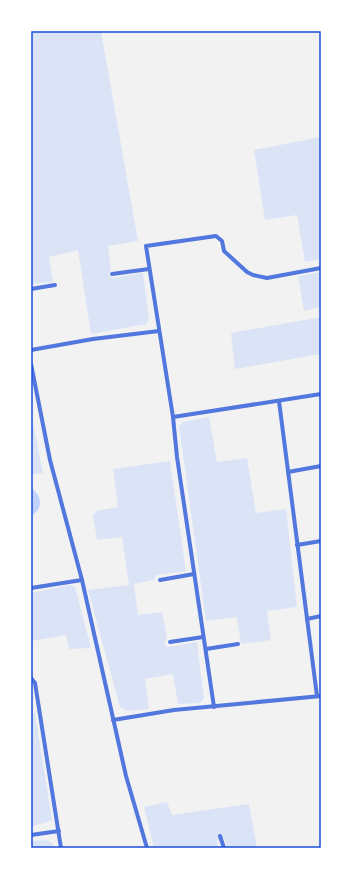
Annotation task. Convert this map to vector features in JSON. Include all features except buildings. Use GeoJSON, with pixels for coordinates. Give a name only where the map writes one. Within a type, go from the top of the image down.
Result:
{"type":"FeatureCollection","features":[{"type":"Feature","properties":{"kind":"street"},"geometry":{"type":"LineString","coordinates":[[214,707],[177,457],[173,417],[146,246],[216,236],[222,241],[224,251],[247,272],[267,278],[321,268]]}},
{"type":"Feature","properties":{"kind":"street"},"geometry":{"type":"LineString","coordinates":[[112,274],[149,269]]}},
{"type":"Feature","properties":{"kind":"street"},"geometry":{"type":"LineString","coordinates":[[31,288],[55,285]]}},
{"type":"Feature","properties":{"kind":"street"},"geometry":{"type":"LineString","coordinates":[[31,350],[93,339],[159,331]]}},
{"type":"Feature","properties":{"kind":"street"},"geometry":{"type":"LineString","coordinates":[[31,364],[50,460],[82,580],[113,720],[147,848]]}},
{"type":"Feature","properties":{"kind":"street"},"geometry":{"type":"LineString","coordinates":[[173,417],[321,394]]}},
{"type":"Feature","properties":{"kind":"street"},"geometry":{"type":"LineString","coordinates":[[113,720],[174,710],[319,696],[307,619],[279,401]]}},
{"type":"Feature","properties":{"kind":"street"},"geometry":{"type":"LineString","coordinates":[[288,472],[321,466]]}},
{"type":"Feature","properties":{"kind":"street"},"geometry":{"type":"LineString","coordinates":[[297,545],[321,541]]}},
{"type":"Feature","properties":{"kind":"street"},"geometry":{"type":"LineString","coordinates":[[160,580],[194,574]]}},
{"type":"Feature","properties":{"kind":"street"},"geometry":{"type":"LineString","coordinates":[[31,588],[82,580]]}},
{"type":"Feature","properties":{"kind":"street"},"geometry":{"type":"LineString","coordinates":[[307,619],[321,616]]}},
{"type":"Feature","properties":{"kind":"street"},"geometry":{"type":"LineString","coordinates":[[170,642],[204,637]]}},
{"type":"Feature","properties":{"kind":"street"},"geometry":{"type":"LineString","coordinates":[[206,649],[238,644]]}},
{"type":"Feature","properties":{"kind":"street"},"geometry":{"type":"LineString","coordinates":[[31,678],[35,683],[61,848]]}},
{"type":"Feature","properties":{"kind":"street"},"geometry":{"type":"LineString","coordinates":[[31,835],[59,831]]}},
{"type":"Feature","properties":{"kind":"street"},"geometry":{"type":"LineString","coordinates":[[220,836],[224,848]]}},
{"type":"Feature","properties":{"kind":"shaded area"},"geometry":{"type":"Polygon","coordinates":[[[39,31],[101,31],[138,241],[108,246],[111,270],[108,275],[113,278],[143,273],[149,320],[146,324],[91,334],[78,250],[49,257],[53,282],[31,284],[31,36],[33,33],[39,31]]]}},
{"type":"Feature","properties":{"kind":"shaded area"},"geometry":{"type":"Polygon","coordinates":[[[321,137],[321,259],[305,262],[297,215],[265,220],[254,150],[321,137]]]}},
{"type":"Feature","properties":{"kind":"shaded area"},"geometry":{"type":"Polygon","coordinates":[[[321,272],[321,307],[304,311],[298,276],[321,272]]]}},
{"type":"Feature","properties":{"kind":"shaded area"},"geometry":{"type":"Polygon","coordinates":[[[321,317],[321,354],[235,369],[231,333],[321,317]]]}},
{"type":"Feature","properties":{"kind":"shaded area"},"geometry":{"type":"Polygon","coordinates":[[[31,413],[43,473],[31,475],[31,413]]]}},
{"type":"Feature","properties":{"kind":"shaded area"},"geometry":{"type":"Polygon","coordinates":[[[209,417],[217,462],[247,458],[256,513],[286,509],[297,607],[267,611],[271,640],[241,644],[237,617],[206,621],[179,426],[183,422],[209,417]]]}},
{"type":"Feature","properties":{"kind":"shaded area"},"geometry":{"type":"Polygon","coordinates":[[[170,461],[186,571],[157,575],[153,580],[134,584],[138,615],[162,612],[167,638],[164,644],[168,647],[197,642],[204,698],[200,703],[178,704],[173,674],[145,679],[149,709],[127,711],[120,707],[88,590],[129,585],[122,537],[97,540],[93,515],[97,511],[118,507],[113,469],[170,461]]]}},
{"type":"Feature","properties":{"kind":"shaded area"},"geometry":{"type":"Polygon","coordinates":[[[70,585],[75,587],[91,648],[69,649],[66,635],[31,641],[31,593],[70,585]]]}},
{"type":"Feature","properties":{"kind":"shaded area"},"geometry":{"type":"Polygon","coordinates":[[[35,713],[52,820],[31,827],[31,714],[35,713]]]}},
{"type":"Feature","properties":{"kind":"shaded area"},"geometry":{"type":"Polygon","coordinates":[[[167,802],[172,815],[249,804],[257,848],[228,848],[224,838],[217,841],[219,848],[154,848],[144,807],[167,802]]]}},
{"type":"Feature","properties":{"kind":"shaded area"},"geometry":{"type":"Polygon","coordinates":[[[48,840],[53,844],[53,848],[31,848],[31,841],[48,840]]]}},
{"type":"Feature","properties":{"kind":"water"},"geometry":{"type":"Polygon","coordinates":[[[31,488],[38,495],[40,502],[38,510],[31,516],[31,488]]]}}]}
